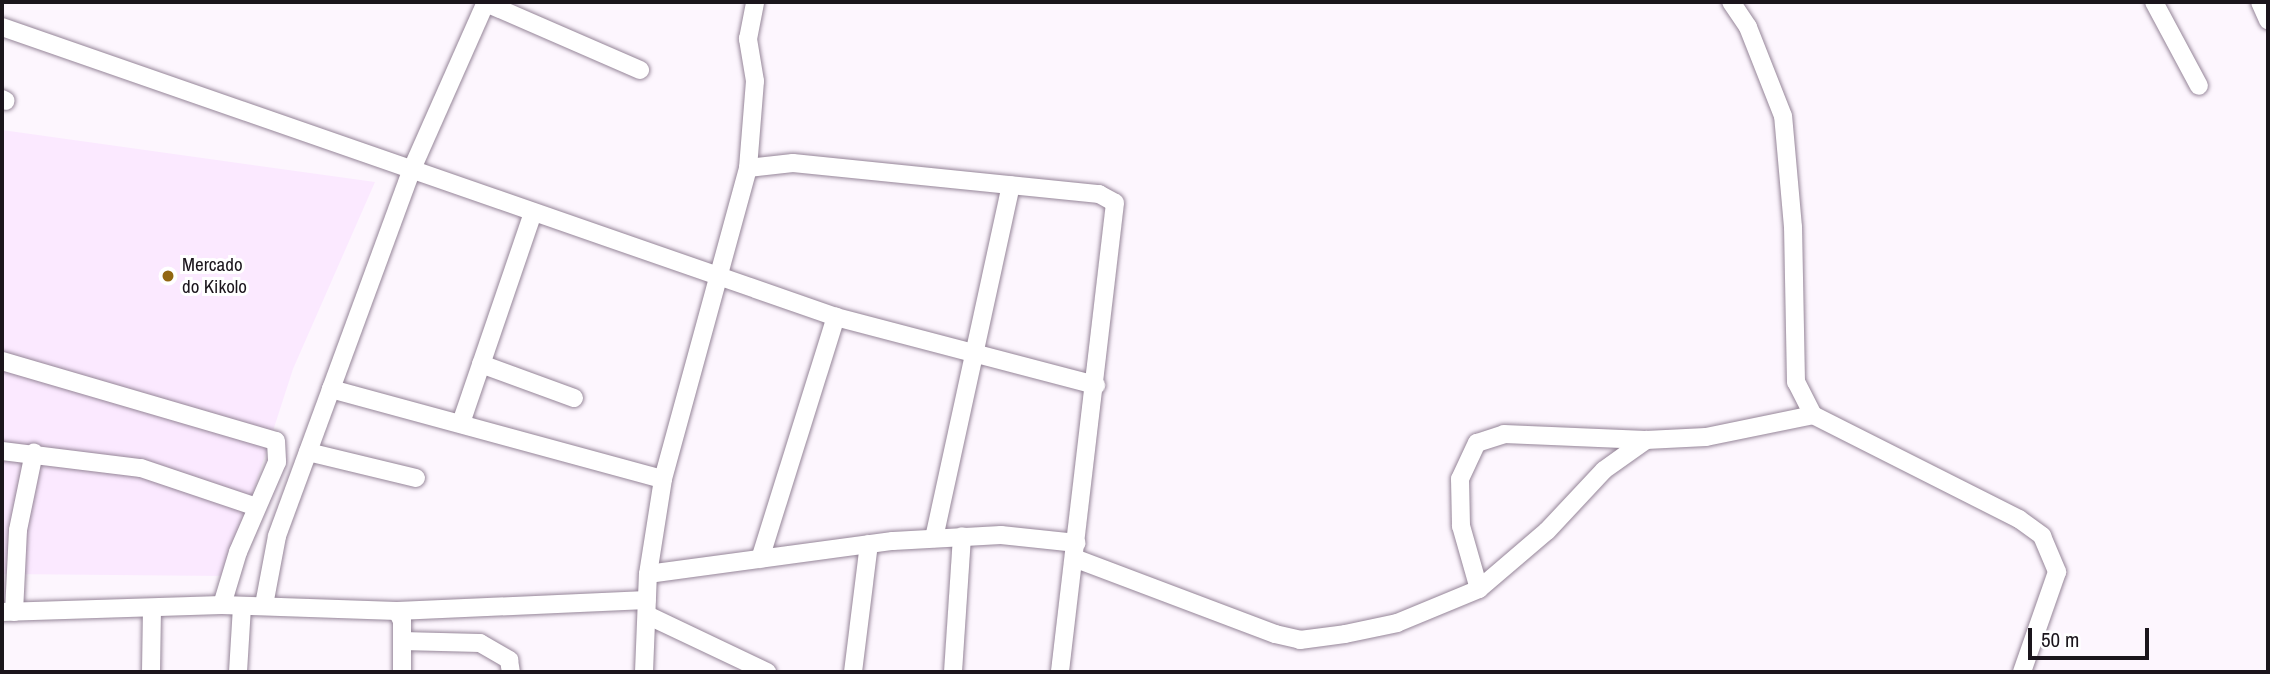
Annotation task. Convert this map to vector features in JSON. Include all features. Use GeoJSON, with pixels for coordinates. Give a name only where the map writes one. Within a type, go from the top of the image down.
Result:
{"type":"FeatureCollection","features":[{"type":"Feature","properties":{"kind":"street"},"geometry":{"type":"LineString","coordinates":[[644,672],[648,574],[663,479],[748,168],[755,81],[748,39],[755,2]]}},
{"type":"Feature","properties":{"kind":"street"},"geometry":{"type":"LineString","coordinates":[[1731,2],[1748,27],[1783,117],[1793,227],[1796,382],[1813,415],[2019,519],[2042,536],[2057,572],[2022,672]]}},
{"type":"Feature","properties":{"kind":"street"},"geometry":{"type":"LineString","coordinates":[[2154,2],[2199,86]]}},
{"type":"Feature","properties":{"kind":"street"},"geometry":{"type":"LineString","coordinates":[[2260,2],[2268,20]]}},
{"type":"Feature","properties":{"kind":"street"},"geometry":{"type":"LineString","coordinates":[[264,605],[277,536],[412,169],[486,3],[640,70]]}},
{"type":"Feature","properties":{"kind":"street"},"geometry":{"type":"LineString","coordinates":[[2,27],[719,279],[836,317],[974,356],[1096,385]]}},
{"type":"Feature","properties":{"kind":"street"},"geometry":{"type":"LineString","coordinates":[[748,168],[822,163],[1099,194],[1115,203],[1096,385],[1060,672]]}},
{"type":"Feature","properties":{"kind":"street"},"geometry":{"type":"LineString","coordinates":[[934,538],[1011,185]]}},
{"type":"Feature","properties":{"kind":"street"},"geometry":{"type":"LineString","coordinates":[[461,423],[533,213]]}},
{"type":"Feature","properties":{"kind":"street"},"geometry":{"type":"LineString","coordinates":[[760,559],[836,317]]}},
{"type":"Feature","properties":{"kind":"street"},"geometry":{"type":"LineString","coordinates":[[2,361],[276,441],[277,462],[257,507],[222,605]]}},
{"type":"Feature","properties":{"kind":"street"},"geometry":{"type":"LineString","coordinates":[[481,364],[574,398]]}},
{"type":"Feature","properties":{"kind":"street"},"geometry":{"type":"LineString","coordinates":[[331,389],[663,479]]}},
{"type":"Feature","properties":{"kind":"street"},"geometry":{"type":"LineString","coordinates":[[1479,589],[1461,526],[1460,478],[1478,443],[1504,434],[1646,440],[1706,437],[1813,415]]}},
{"type":"Feature","properties":{"kind":"street"},"geometry":{"type":"LineString","coordinates":[[648,574],[870,544],[962,536],[1075,550],[1300,640],[1397,623],[1479,589],[1547,531],[1604,470],[1646,440]]}},
{"type":"Feature","properties":{"kind":"street"},"geometry":{"type":"LineString","coordinates":[[2,451],[141,468],[257,507]]}},
{"type":"Feature","properties":{"kind":"street"},"geometry":{"type":"LineString","coordinates":[[308,452],[416,478]]}},
{"type":"Feature","properties":{"kind":"street"},"geometry":{"type":"LineString","coordinates":[[34,453],[18,530],[8,612],[152,610],[222,605],[397,611],[647,607],[767,672]]}},
{"type":"Feature","properties":{"kind":"street"},"geometry":{"type":"LineString","coordinates":[[953,672],[962,536]]}},
{"type":"Feature","properties":{"kind":"street"},"geometry":{"type":"LineString","coordinates":[[853,672],[870,544]]}},
{"type":"Feature","properties":{"kind":"street"},"geometry":{"type":"LineString","coordinates":[[238,672],[242,606]]}},
{"type":"Feature","properties":{"kind":"street"},"geometry":{"type":"LineString","coordinates":[[151,672],[152,610]]}},
{"type":"Feature","properties":{"kind":"street"},"geometry":{"type":"LineString","coordinates":[[397,611],[402,641],[402,672]]}},
{"type":"Feature","properties":{"kind":"street"},"geometry":{"type":"LineString","coordinates":[[402,641],[481,643],[509,660],[511,672]]}},
{"type":"Feature","properties":{"kind":"shaded area","name":"Mercado do Kikolo"},"geometry":{"type":"Polygon","coordinates":[[[2,130],[375,182],[293,369],[226,576],[2,574],[2,130]]]}},
{"type":"Feature","properties":{"kind":"place","name":"Mercado do Kikolo"},"geometry":{"type":"Point","coordinates":[168,276]}}]}
